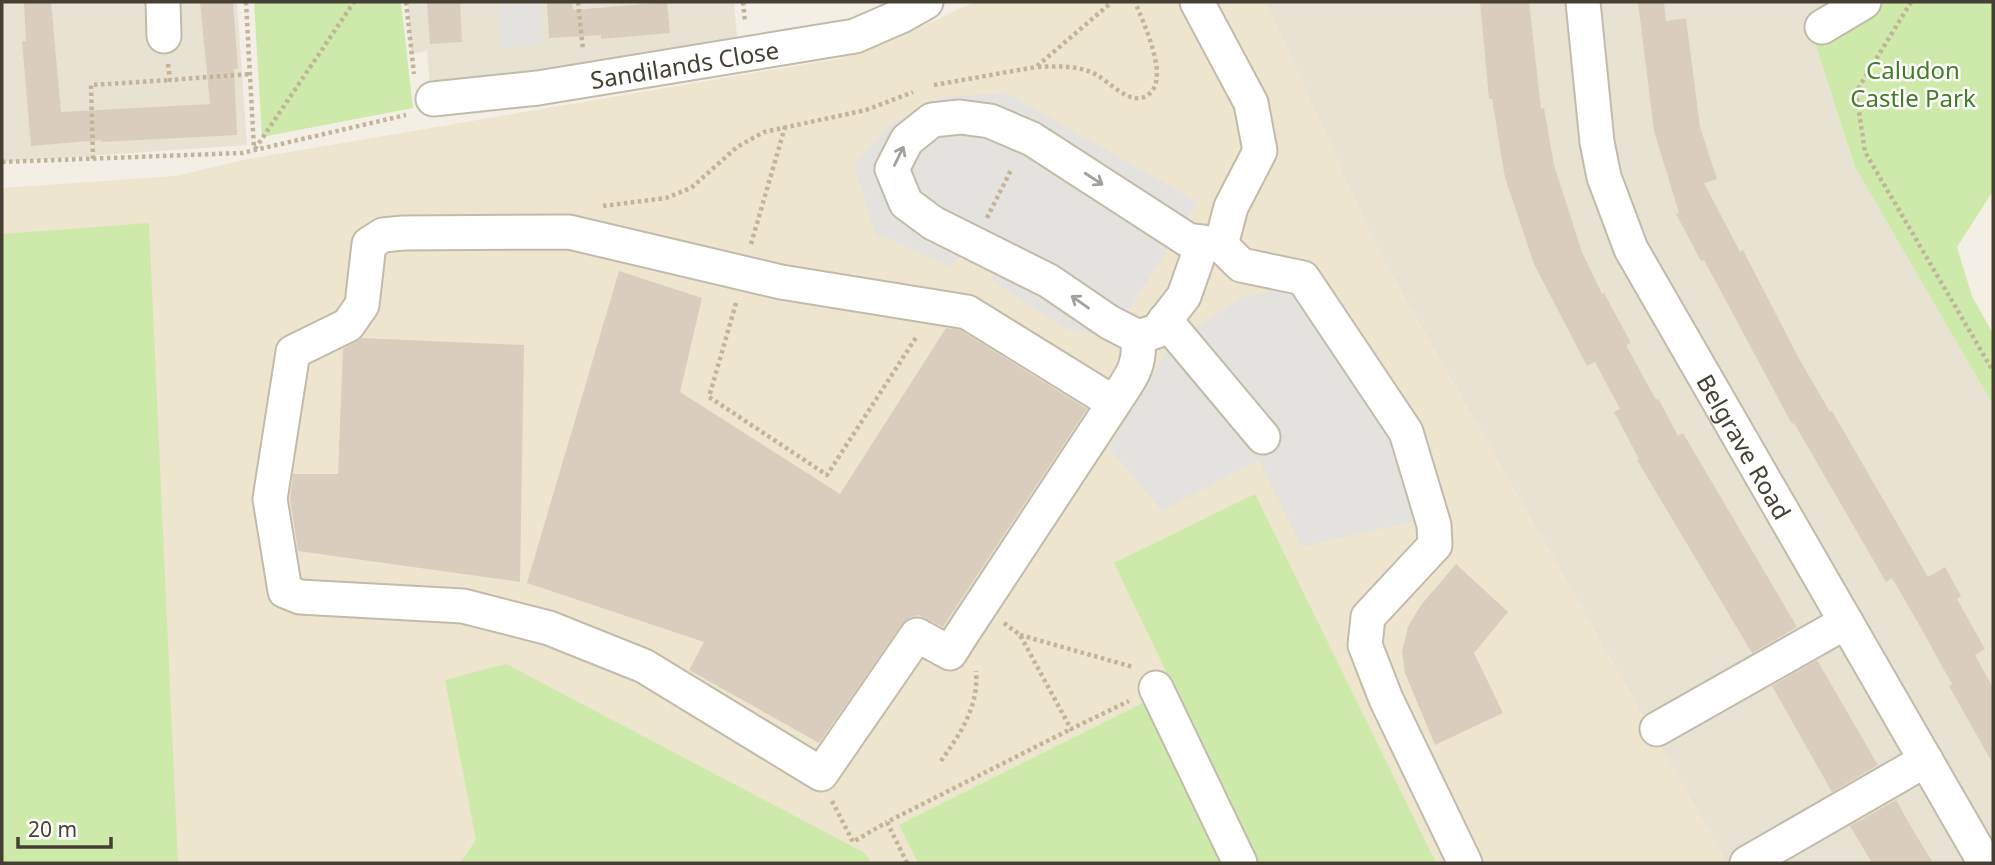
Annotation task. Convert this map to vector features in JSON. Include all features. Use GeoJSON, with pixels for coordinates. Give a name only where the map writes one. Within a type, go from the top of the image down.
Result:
{"type":"FeatureCollection","features":[{"type":"Feature","properties":{"kind":"street"},"geometry":{"type":"LineString","coordinates":[[163,2],[164,36]]}},
{"type":"Feature","properties":{"kind":"street","name":"Sandilands Close"},"geometry":{"type":"LineString","coordinates":[[424,92],[538,88],[855,36],[926,2]]}},
{"type":"Feature","properties":{"kind":"street"},"geometry":{"type":"LineString","coordinates":[[1114,403],[967,312],[781,282],[746,265],[569,232],[383,235],[369,244],[362,306],[348,326],[293,352],[270,499],[285,591],[300,597],[463,606],[549,628],[644,666],[821,774],[917,635],[950,653],[980,606],[1114,403],[1131,377],[1152,328],[1184,296],[1204,242],[1231,207],[1260,151],[1251,103],[1197,2]]}},
{"type":"Feature","properties":{"kind":"street","name":"Belgrave Road"},"geometry":{"type":"LineString","coordinates":[[1583,2],[1597,142],[1604,177],[1631,248],[1986,863]]}},
{"type":"Feature","properties":{"kind":"street"},"geometry":{"type":"LineString","coordinates":[[1822,27],[1864,2]]}},
{"type":"Feature","properties":{"kind":"street"},"geometry":{"type":"LineString","coordinates":[[1262,437],[1152,328],[1109,323],[1049,281],[933,223],[906,202],[892,169],[907,140],[932,120],[960,117],[990,121],[1032,139],[1241,265],[1303,278],[1405,432],[1434,525],[1435,545],[1368,617],[1364,645],[1385,699],[1465,863]]}},
{"type":"Feature","properties":{"kind":"street"},"geometry":{"type":"LineString","coordinates":[[1657,729],[1846,622]]}},
{"type":"Feature","properties":{"kind":"street"},"geometry":{"type":"LineString","coordinates":[[1156,688],[1240,863]]}},
{"type":"Feature","properties":{"kind":"street"},"geometry":{"type":"LineString","coordinates":[[1747,863],[1926,760]]}},
{"type":"Feature","properties":{"kind":"path"},"geometry":{"type":"LineString","coordinates":[[246,2],[254,150]]}},
{"type":"Feature","properties":{"kind":"path"},"geometry":{"type":"LineString","coordinates":[[254,150],[354,2]]}},
{"type":"Feature","properties":{"kind":"path"},"geometry":{"type":"LineString","coordinates":[[2,162],[242,153],[416,113],[424,92],[406,2]]}},
{"type":"Feature","properties":{"kind":"path"},"geometry":{"type":"LineString","coordinates":[[578,2],[586,79]]}},
{"type":"Feature","properties":{"kind":"path"},"geometry":{"type":"LineString","coordinates":[[1036,67],[1112,2]]}},
{"type":"Feature","properties":{"kind":"path"},"geometry":{"type":"LineString","coordinates":[[926,86],[1036,67],[1064,66],[1093,73],[1133,98],[1144,98],[1152,93],[1157,84],[1154,55],[1135,2]]}},
{"type":"Feature","properties":{"kind":"path"},"geometry":{"type":"LineString","coordinates":[[1911,2],[1856,92],[1866,152],[1993,371]]}},
{"type":"Feature","properties":{"kind":"path"},"geometry":{"type":"LineString","coordinates":[[164,36],[170,80]]}},
{"type":"Feature","properties":{"kind":"path"},"geometry":{"type":"LineString","coordinates":[[93,159],[91,85],[250,74]]}},
{"type":"Feature","properties":{"kind":"path"},"geometry":{"type":"LineString","coordinates":[[569,232],[574,220],[587,209],[666,198],[691,188],[737,147],[764,132],[866,110],[914,91]]}},
{"type":"Feature","properties":{"kind":"path"},"geometry":{"type":"LineString","coordinates":[[785,127],[709,397],[827,475],[938,307]]}},
{"type":"Feature","properties":{"kind":"path"},"geometry":{"type":"LineString","coordinates":[[992,208],[1011,170]]}},
{"type":"Feature","properties":{"kind":"path"},"geometry":{"type":"LineString","coordinates":[[821,774],[853,842],[887,822],[1156,688],[1147,671],[1020,635],[980,606]]}},
{"type":"Feature","properties":{"kind":"path"},"geometry":{"type":"LineString","coordinates":[[941,761],[964,729],[974,700],[976,673],[962,634]]}},
{"type":"Feature","properties":{"kind":"path"},"geometry":{"type":"LineString","coordinates":[[1020,635],[1071,729]]}},
{"type":"Feature","properties":{"kind":"path"},"geometry":{"type":"LineString","coordinates":[[887,822],[907,863]]}},
{"type":"Feature","properties":{"kind":"shaded area"},"geometry":{"type":"Polygon","coordinates":[[[2,2],[237,2],[247,145],[2,162],[2,2]]]}},
{"type":"Feature","properties":{"kind":"shaded area"},"geometry":{"type":"Polygon","coordinates":[[[408,2],[734,2],[737,37],[533,74],[430,86],[427,51],[411,54],[408,2]]]}},
{"type":"Feature","properties":{"kind":"shaded area"},"geometry":{"type":"Polygon","coordinates":[[[498,2],[540,2],[543,45],[501,48],[498,2]]]}},
{"type":"Feature","properties":{"kind":"shaded area"},"geometry":{"type":"Polygon","coordinates":[[[974,2],[1266,2],[1377,249],[1727,863],[2,863],[2,188],[175,176],[248,159],[842,58],[886,43],[974,2]]]}},
{"type":"Feature","properties":{"kind":"shaded area"},"geometry":{"type":"Polygon","coordinates":[[[1266,2],[1849,2],[1809,26],[1855,167],[1993,405],[1993,863],[1727,863],[1377,249],[1266,2]]]}},
{"type":"Feature","properties":{"kind":"shaded area"},"geometry":{"type":"Polygon","coordinates":[[[1007,93],[1198,202],[1111,338],[1067,329],[995,283],[990,269],[966,252],[950,267],[875,233],[854,165],[889,125],[942,97],[1007,93]]]}},
{"type":"Feature","properties":{"kind":"shaded area"},"geometry":{"type":"Polygon","coordinates":[[[1301,286],[1381,415],[1425,519],[1302,547],[1259,460],[1162,511],[1109,448],[1171,343],[1243,297],[1301,286]]]}},
{"type":"Feature","properties":{"kind":"green space"},"geometry":{"type":"Polygon","coordinates":[[[254,2],[401,2],[413,108],[262,137],[254,2]]]}},
{"type":"Feature","properties":{"kind":"green space","name":"Caludon Castle Park"},"geometry":{"type":"Polygon","coordinates":[[[1849,2],[1993,2],[1993,191],[1957,247],[1972,296],[1993,334],[1993,405],[1855,167],[1809,25],[1849,2]]]}},
{"type":"Feature","properties":{"kind":"green space"},"geometry":{"type":"Polygon","coordinates":[[[149,223],[178,863],[2,863],[2,234],[149,223]]]}},
{"type":"Feature","properties":{"kind":"green space"},"geometry":{"type":"Polygon","coordinates":[[[1255,494],[1436,863],[1258,863],[1114,563],[1255,494]]]}},
{"type":"Feature","properties":{"kind":"green space"},"geometry":{"type":"Polygon","coordinates":[[[506,664],[865,853],[871,863],[460,863],[476,840],[445,680],[506,664]]]}},
{"type":"Feature","properties":{"kind":"green space"},"geometry":{"type":"Polygon","coordinates":[[[1147,701],[1224,863],[918,863],[899,825],[1147,701]]]}},
{"type":"Feature","properties":{"kind":"building"},"geometry":{"type":"Polygon","coordinates":[[[24,2],[51,2],[61,112],[210,104],[200,2],[233,2],[238,69],[234,69],[237,135],[101,140],[31,146],[22,41],[26,41],[24,2]]]}},
{"type":"Feature","properties":{"kind":"building"},"geometry":{"type":"Polygon","coordinates":[[[427,2],[460,2],[462,42],[430,44],[427,2]]]}},
{"type":"Feature","properties":{"kind":"building"},"geometry":{"type":"Polygon","coordinates":[[[547,2],[572,2],[573,10],[667,2],[670,33],[601,39],[601,35],[549,38],[547,2]]]}},
{"type":"Feature","properties":{"kind":"building"},"geometry":{"type":"Polygon","coordinates":[[[1480,2],[1529,2],[1541,109],[1544,108],[1554,165],[1582,252],[1602,294],[1604,293],[1631,343],[1626,345],[1656,400],[1658,398],[1678,436],[1683,433],[1797,627],[1752,653],[1637,460],[1639,459],[1614,412],[1620,409],[1595,362],[1587,366],[1534,264],[1505,178],[1492,99],[1489,99],[1480,2]]]}},
{"type":"Feature","properties":{"kind":"building"},"geometry":{"type":"Polygon","coordinates":[[[1638,2],[1664,2],[1666,21],[1686,18],[1700,127],[1717,179],[1704,183],[1740,252],[1743,250],[1798,357],[1928,577],[1945,567],[1961,596],[1957,599],[1985,649],[1975,655],[1993,688],[1993,764],[1949,686],[1952,684],[1917,621],[1892,578],[1886,582],[1794,423],[1792,424],[1704,260],[1701,261],[1676,214],[1679,213],[1654,131],[1638,2]]]}},
{"type":"Feature","properties":{"kind":"building"},"geometry":{"type":"Polygon","coordinates":[[[619,271],[702,298],[680,392],[840,494],[946,328],[960,330],[1087,409],[943,627],[918,615],[902,624],[819,743],[689,670],[704,642],[527,583],[619,271]]]}},
{"type":"Feature","properties":{"kind":"building"},"geometry":{"type":"Polygon","coordinates":[[[361,338],[524,345],[520,582],[298,551],[290,499],[293,474],[338,474],[343,349],[361,338]]]}},
{"type":"Feature","properties":{"kind":"building"},"geometry":{"type":"Polygon","coordinates":[[[1456,564],[1508,612],[1474,653],[1503,713],[1435,745],[1405,673],[1402,652],[1408,627],[1421,605],[1456,564]]]}},
{"type":"Feature","properties":{"kind":"building"},"geometry":{"type":"Polygon","coordinates":[[[1817,660],[1878,765],[1832,792],[1772,686],[1817,660]]]}},
{"type":"Feature","properties":{"kind":"building"},"geometry":{"type":"Polygon","coordinates":[[[1896,800],[1933,863],[1872,863],[1850,826],[1896,800]]]}}]}
